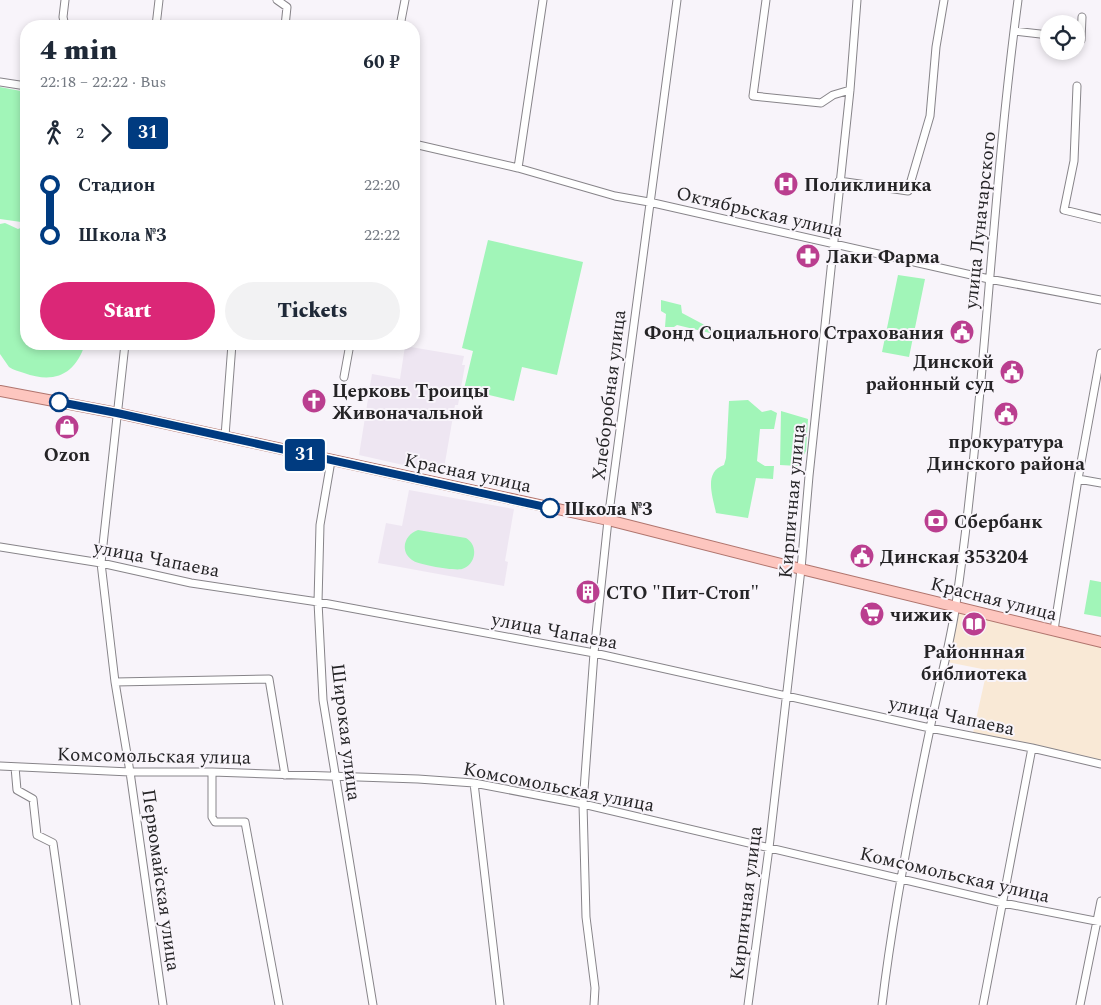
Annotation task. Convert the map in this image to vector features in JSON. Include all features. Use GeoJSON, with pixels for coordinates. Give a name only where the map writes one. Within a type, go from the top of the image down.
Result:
{"type":"FeatureCollection","features":[{"type":"Feature","properties":{"kind":"main road","name":"Красная улица"},"geometry":{"type":"LineString","coordinates":[[0,391],[117,413],[608,520],[1101,642]]}},
{"type":"Feature","properties":{"kind":"street"},"geometry":{"type":"LineString","coordinates":[[64,20],[65,0]]}},
{"type":"Feature","properties":{"kind":"street"},"geometry":{"type":"LineString","coordinates":[[157,20],[159,0]]}},
{"type":"Feature","properties":{"kind":"street"},"geometry":{"type":"LineString","coordinates":[[277,0],[287,8],[286,20]]}},
{"type":"Feature","properties":{"kind":"street"},"geometry":{"type":"LineString","coordinates":[[401,20],[405,0]]}},
{"type":"Feature","properties":{"kind":"street"},"geometry":{"type":"LineString","coordinates":[[518,168],[544,0]]}},
{"type":"Feature","properties":{"kind":"street","name":"Хлеборобная улица"},"geometry":{"type":"LineString","coordinates":[[594,1005],[595,988],[586,917],[584,804],[594,653],[608,520],[677,0]]}},
{"type":"Feature","properties":{"kind":"street"},"geometry":{"type":"LineString","coordinates":[[766,0],[753,96],[821,103],[833,95],[850,90]]}},
{"type":"Feature","properties":{"kind":"street","name":"Кирпичная улица"},"geometry":{"type":"LineString","coordinates":[[748,1005],[769,848],[801,569],[808,481],[850,90],[857,0]]}},
{"type":"Feature","properties":{"kind":"street"},"geometry":{"type":"LineString","coordinates":[[839,181],[908,191],[930,116],[936,47],[944,0]]}},
{"type":"Feature","properties":{"kind":"street","name":"улица Луначарского"},"geometry":{"type":"LineString","coordinates":[[882,1005],[902,878],[930,728],[956,606],[974,457],[1018,0]]}},
{"type":"Feature","properties":{"kind":"street"},"geometry":{"type":"LineString","coordinates":[[1014,31],[1040,34]]}},
{"type":"Feature","properties":{"kind":"street"},"geometry":{"type":"LineString","coordinates":[[0,82],[20,85]]}},
{"type":"Feature","properties":{"kind":"street"},"geometry":{"type":"LineString","coordinates":[[1077,86],[1074,161],[1064,210],[1101,219]]}},
{"type":"Feature","properties":{"kind":"street","name":"Октябрьская улица"},"geometry":{"type":"LineString","coordinates":[[420,145],[518,168],[615,196],[990,279],[1101,300]]}},
{"type":"Feature","properties":{"kind":"street","name":"Первомайская улица"},"geometry":{"type":"LineString","coordinates":[[123,350],[101,563],[115,682],[130,772],[163,1005]]}},
{"type":"Feature","properties":{"kind":"street"},"geometry":{"type":"LineString","coordinates":[[225,436],[232,350]]}},
{"type":"Feature","properties":{"kind":"street"},"geometry":{"type":"LineString","coordinates":[[344,377],[349,350]]}},
{"type":"Feature","properties":{"kind":"street"},"geometry":{"type":"LineString","coordinates":[[1054,630],[1078,479],[1101,353]]}},
{"type":"Feature","properties":{"kind":"street","name":"Широкая улица"},"geometry":{"type":"LineString","coordinates":[[331,461],[320,524],[318,602],[323,700],[373,1005]]}},
{"type":"Feature","properties":{"kind":"street"},"geometry":{"type":"LineString","coordinates":[[1078,479],[1101,482]]}},
{"type":"Feature","properties":{"kind":"street","name":"улица Чапаева"},"geometry":{"type":"LineString","coordinates":[[0,547],[101,563],[190,583],[318,602],[594,653],[1101,764]]}},
{"type":"Feature","properties":{"kind":"street"},"geometry":{"type":"LineString","coordinates":[[115,682],[269,679],[285,775]]}},
{"type":"Feature","properties":{"kind":"street"},"geometry":{"type":"LineString","coordinates":[[982,1005],[1032,748]]}},
{"type":"Feature","properties":{"kind":"street","name":"Комсомольская улица"},"geometry":{"type":"LineString","coordinates":[[0,766],[130,772],[212,772],[418,778],[474,784],[584,804],[1003,903],[1099,922]]}},
{"type":"Feature","properties":{"kind":"street"},"geometry":{"type":"LineString","coordinates":[[15,768],[17,790],[33,799],[37,835],[52,843],[76,1005]]}},
{"type":"Feature","properties":{"kind":"street"},"geometry":{"type":"LineString","coordinates":[[212,772],[212,817],[216,822],[245,822],[279,1005]]}},
{"type":"Feature","properties":{"kind":"street"},"geometry":{"type":"LineString","coordinates":[[474,784],[500,1005]]}},
{"type":"Feature","properties":{"kind":"street"},"geometry":{"type":"LineString","coordinates":[[1080,1005],[1099,922],[1101,901]]}},
{"type":"Feature","properties":{"kind":"shaded area"},"geometry":{"type":"Polygon","coordinates":[[[420,349],[464,356],[462,365],[465,365],[458,405],[455,405],[443,474],[359,455],[372,374],[400,379],[404,350],[420,349]]]}},
{"type":"Feature","properties":{"kind":"shaded area","name":"Школа №3"},"geometry":{"type":"Polygon","coordinates":[[[409,490],[514,509],[505,561],[508,562],[504,586],[378,563],[386,523],[402,526],[409,490]]]}},
{"type":"Feature","properties":{"kind":"shaded area"},"geometry":{"type":"Polygon","coordinates":[[[957,609],[1101,647],[1101,762],[973,733],[987,670],[947,662],[957,609]]]}},
{"type":"Feature","properties":{"kind":"green space"},"geometry":{"type":"Polygon","coordinates":[[[0,87],[20,91],[20,222],[0,219],[0,87]]]}},
{"type":"Feature","properties":{"kind":"green space"},"geometry":{"type":"Polygon","coordinates":[[[5,223],[20,228],[20,350],[83,350],[69,370],[62,374],[54,377],[45,377],[14,370],[9,367],[0,354],[0,224],[5,223]]]}},
{"type":"Feature","properties":{"kind":"green space"},"geometry":{"type":"Polygon","coordinates":[[[488,240],[583,262],[557,375],[522,367],[514,401],[464,389],[473,351],[462,348],[488,240]]]}},
{"type":"Feature","properties":{"kind":"green space"},"geometry":{"type":"Polygon","coordinates":[[[898,275],[925,279],[909,357],[882,352],[898,275]]]}},
{"type":"Feature","properties":{"kind":"green space"},"geometry":{"type":"Polygon","coordinates":[[[661,300],[681,305],[682,313],[714,330],[710,333],[677,325],[665,327],[666,314],[661,311],[661,300]]]}},
{"type":"Feature","properties":{"kind":"green space"},"geometry":{"type":"Polygon","coordinates":[[[748,400],[762,412],[771,410],[777,413],[774,429],[760,429],[757,461],[765,466],[774,466],[773,479],[756,478],[748,518],[716,513],[711,479],[713,473],[724,465],[726,458],[729,401],[748,400]]]}},
{"type":"Feature","properties":{"kind":"green space"},"geometry":{"type":"Polygon","coordinates":[[[781,411],[808,419],[806,451],[798,466],[780,465],[781,411]]]}},
{"type":"Feature","properties":{"kind":"green space"},"geometry":{"type":"Polygon","coordinates":[[[418,530],[466,538],[473,547],[474,555],[472,562],[467,567],[458,569],[429,566],[412,560],[406,552],[405,543],[413,532],[418,530]]]}},
{"type":"Feature","properties":{"kind":"green space"},"geometry":{"type":"Polygon","coordinates":[[[1090,580],[1101,582],[1101,617],[1084,614],[1090,580]]]}},
{"type":"Feature","properties":{"kind":"bus line","name":"31"},"geometry":{"type":"LineString","coordinates":[[59,402],[225,436],[550,508]]}},
{"type":"Feature","properties":{"kind":"place","name":"Поликлиника"},"geometry":{"type":"Point","coordinates":[786,184]}},
{"type":"Feature","properties":{"kind":"place","name":"Лаки Фарма"},"geometry":{"type":"Point","coordinates":[808,256]}},
{"type":"Feature","properties":{"kind":"place","name":"Фонд Социального Страхования"},"geometry":{"type":"Point","coordinates":[962,332]}},
{"type":"Feature","properties":{"kind":"place","name":"Динской районный суд"},"geometry":{"type":"Point","coordinates":[1012,372]}},
{"type":"Feature","properties":{"kind":"place","name":"Церковь Троицы Живоначальной"},"geometry":{"type":"Point","coordinates":[314,401]}},
{"type":"Feature","properties":{"kind":"place","name":"прокуратура Динского района"},"geometry":{"type":"Point","coordinates":[1006,414]}},
{"type":"Feature","properties":{"kind":"place","name":"Ozon"},"geometry":{"type":"Point","coordinates":[67,427]}},
{"type":"Feature","properties":{"kind":"place","name":"Школа №3"},"geometry":{"type":"Point","coordinates":[550,508]}},
{"type":"Feature","properties":{"kind":"place","name":"Сбербанк"},"geometry":{"type":"Point","coordinates":[936,521]}},
{"type":"Feature","properties":{"kind":"place","name":"Динская 353204"},"geometry":{"type":"Point","coordinates":[862,556]}},
{"type":"Feature","properties":{"kind":"place","name":"СТО \"Пит-Стоп\""},"geometry":{"type":"Point","coordinates":[588,592]}},
{"type":"Feature","properties":{"kind":"place","name":"чижик"},"geometry":{"type":"Point","coordinates":[872,614]}},
{"type":"Feature","properties":{"kind":"place","name":"Районнная библиотека"},"geometry":{"type":"Point","coordinates":[974,624]}}]}
